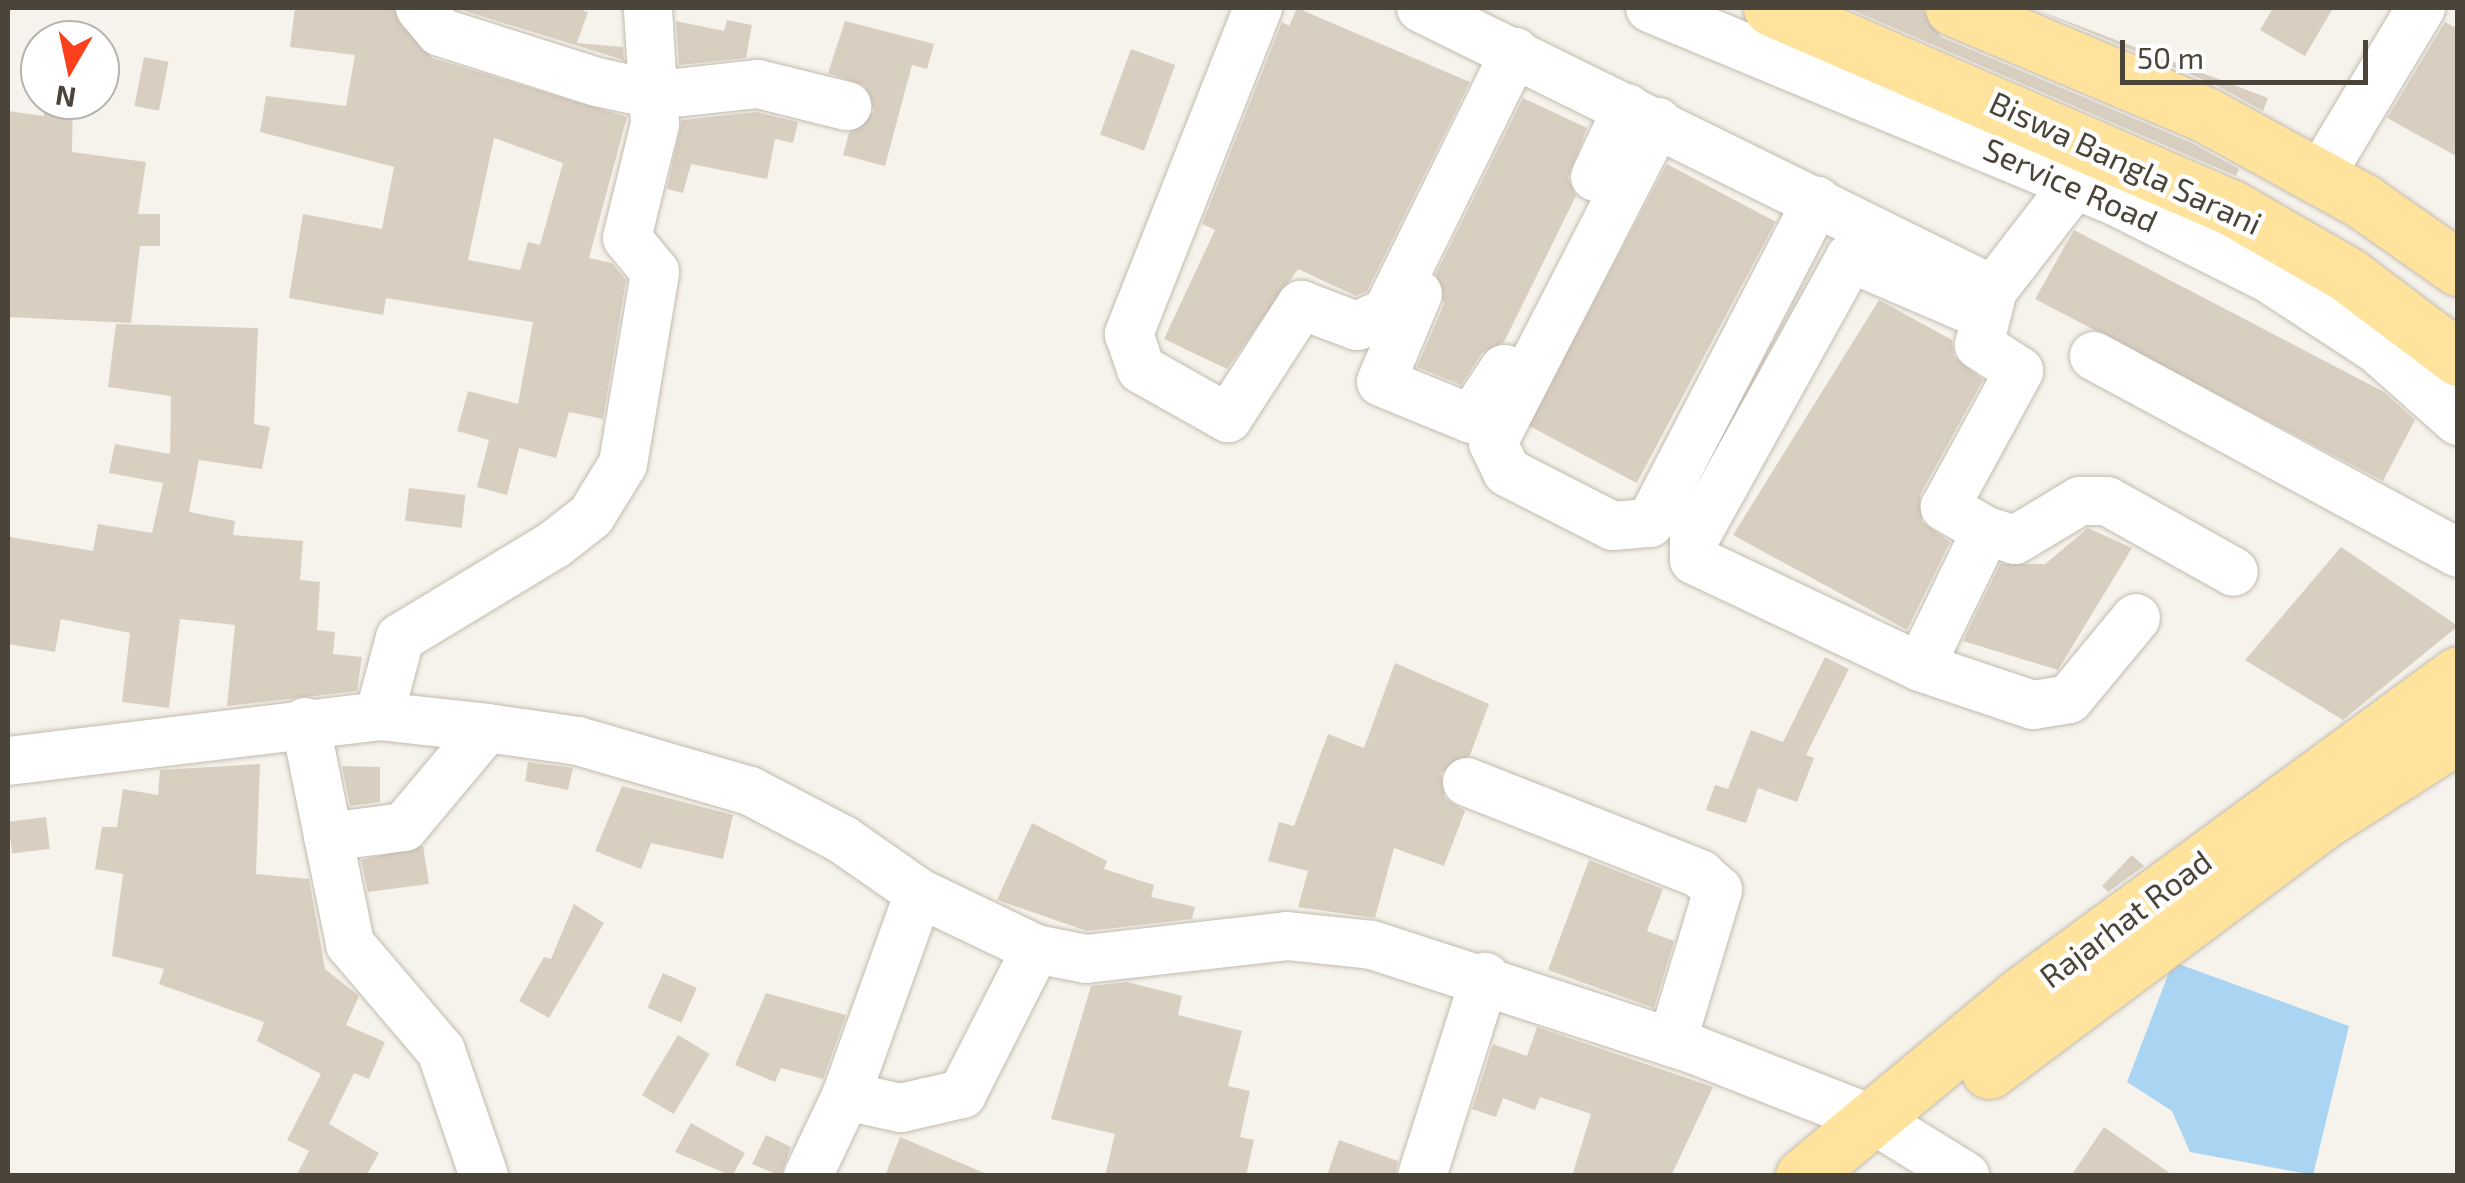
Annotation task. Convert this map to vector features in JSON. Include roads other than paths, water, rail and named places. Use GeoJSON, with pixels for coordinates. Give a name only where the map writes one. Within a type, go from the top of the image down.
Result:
{"type":"FeatureCollection","features":[{"type":"Feature","properties":{"kind":"main road","name":"Biswa Bangla Sarani"},"geometry":{"type":"LineString","coordinates":[[1771,8],[2232,208],[2348,275],[2458,358]]}},
{"type":"Feature","properties":{"kind":"main road"},"geometry":{"type":"LineString","coordinates":[[1961,9],[2206,115],[2320,176],[2458,268]]}},
{"type":"Feature","properties":{"kind":"main road","name":"Rajarhat Road"},"geometry":{"type":"LineString","coordinates":[[1858,1176],[1890,1131],[2025,992],[2458,674]]}},
{"type":"Feature","properties":{"kind":"main road","name":"Rajarhat Road"},"geometry":{"type":"LineString","coordinates":[[1803,1176],[1890,1131],[2458,734]]}},
{"type":"Feature","properties":{"kind":"street"},"geometry":{"type":"LineString","coordinates":[[420,8],[440,32],[657,95],[727,82],[847,106]]}},
{"type":"Feature","properties":{"kind":"street"},"geometry":{"type":"LineString","coordinates":[[379,716],[400,638],[567,535],[591,516],[624,464],[655,272],[627,238],[657,95],[648,8]]}},
{"type":"Feature","properties":{"kind":"street"},"geometry":{"type":"LineString","coordinates":[[1258,8],[1129,334],[1141,369],[1228,418],[1301,305],[1357,326],[1387,312],[1524,56]]}},
{"type":"Feature","properties":{"kind":"street"},"geometry":{"type":"LineString","coordinates":[[1421,8],[1817,201],[1988,303]]}},
{"type":"Feature","properties":{"kind":"street","name":"Service Road"},"geometry":{"type":"LineString","coordinates":[[1650,8],[2075,184],[2268,278],[2378,350],[2458,421]]}},
{"type":"Feature","properties":{"kind":"street"},"geometry":{"type":"LineString","coordinates":[[2320,176],[2421,8]]}},
{"type":"Feature","properties":{"kind":"street"},"geometry":{"type":"LineString","coordinates":[[1524,56],[1381,366],[1388,388],[1457,416],[1485,409],[1642,115]]}},
{"type":"Feature","properties":{"kind":"street"},"geometry":{"type":"LineString","coordinates":[[1642,115],[1492,443],[1507,472],[1613,526],[1650,524],[1817,201]]}},
{"type":"Feature","properties":{"kind":"street"},"geometry":{"type":"LineString","coordinates":[[2075,184],[1988,303],[1979,344],[2019,371],[1945,507],[1986,531],[2015,540],[2080,501],[2107,501],[2234,572]]}},
{"type":"Feature","properties":{"kind":"street"},"geometry":{"type":"LineString","coordinates":[[1988,303],[1850,258],[1691,550],[1701,568],[1920,667],[2050,706],[2084,685],[2136,618]]}},
{"type":"Feature","properties":{"kind":"street"},"geometry":{"type":"LineString","coordinates":[[2094,356],[2458,552]]}},
{"type":"Feature","properties":{"kind":"street"},"geometry":{"type":"LineString","coordinates":[[1920,667],[1986,531]]}},
{"type":"Feature","properties":{"kind":"street"},"geometry":{"type":"LineString","coordinates":[[8,761],[379,716],[578,741],[750,792],[842,838],[918,893],[1036,949],[1086,959],[1287,936],[1372,944],[1672,1042],[1890,1131],[1965,1176]]}},
{"type":"Feature","properties":{"kind":"street"},"geometry":{"type":"LineString","coordinates":[[305,722],[350,944],[441,1051],[484,1176]]}},
{"type":"Feature","properties":{"kind":"street"},"geometry":{"type":"LineString","coordinates":[[328,837],[404,827],[487,728]]}},
{"type":"Feature","properties":{"kind":"street"},"geometry":{"type":"LineString","coordinates":[[1467,782],[1700,874],[1718,890],[1672,1042]]}},
{"type":"Feature","properties":{"kind":"street"},"geometry":{"type":"LineString","coordinates":[[808,1176],[846,1096],[918,893]]}},
{"type":"Feature","properties":{"kind":"street"},"geometry":{"type":"LineString","coordinates":[[846,1096],[900,1108],[962,1094],[1036,949]]}},
{"type":"Feature","properties":{"kind":"street"},"geometry":{"type":"LineString","coordinates":[[1422,1176],[1485,978]]}},
{"type":"Feature","properties":{"kind":"water"},"geometry":{"type":"Polygon","coordinates":[[[2173,962],[2349,1026],[2313,1175],[2190,1152],[2172,1111],[2127,1082],[2173,962]]]}}]}
